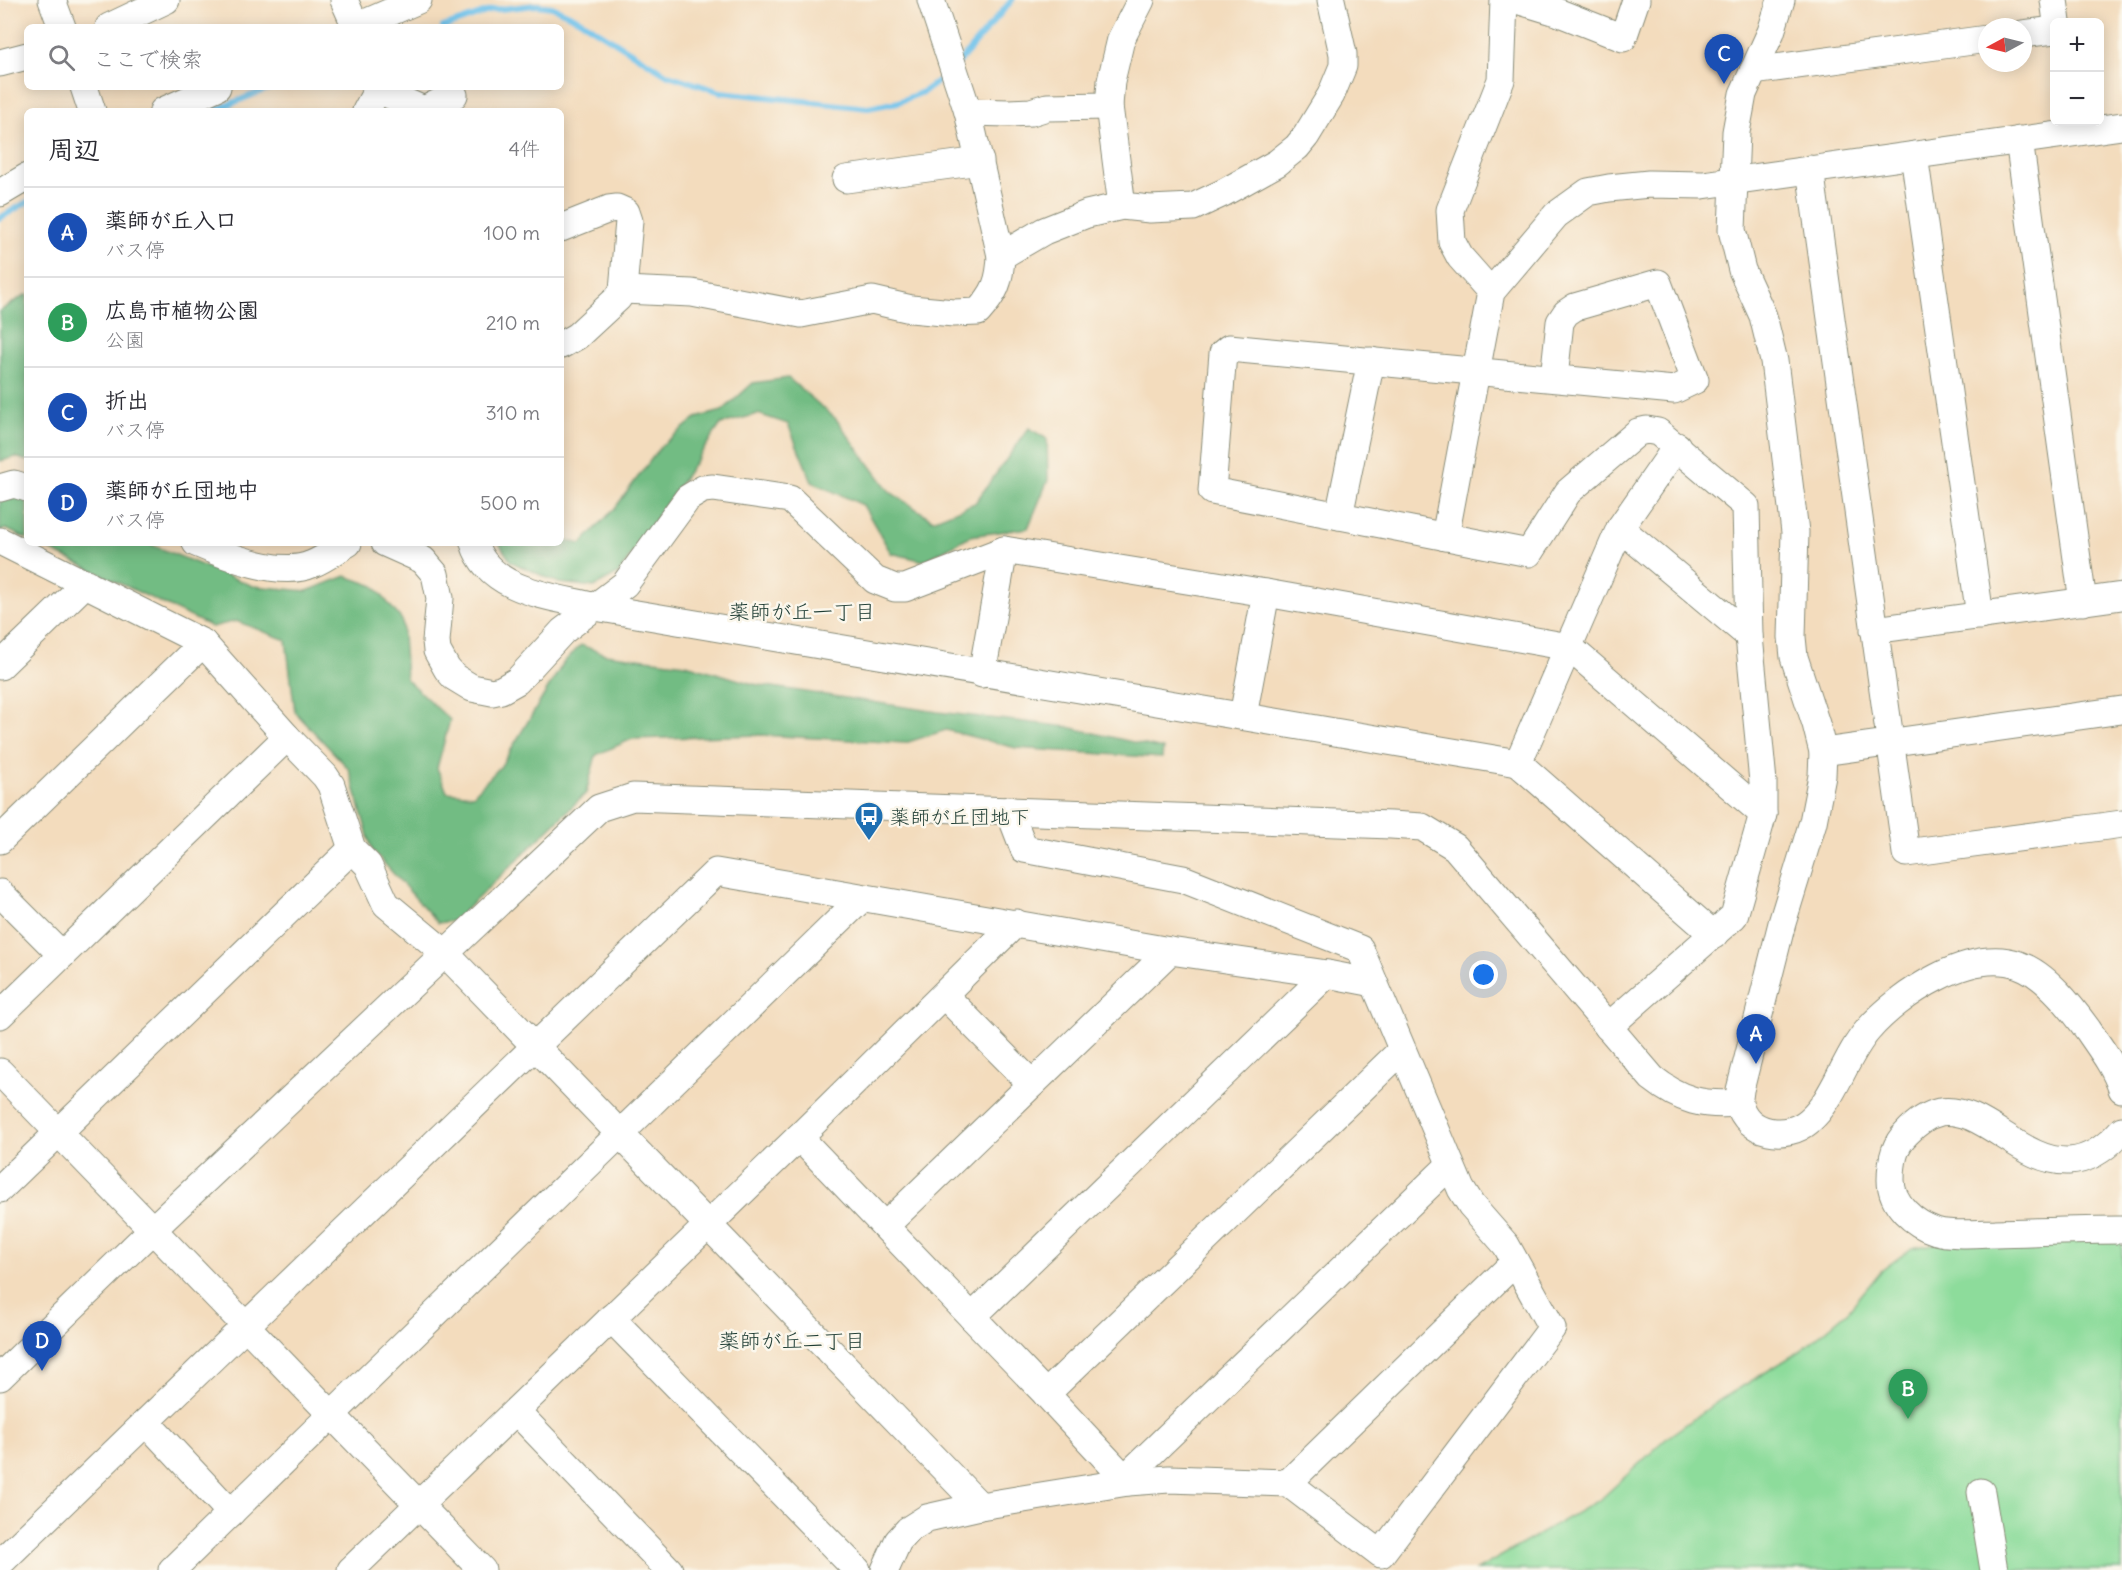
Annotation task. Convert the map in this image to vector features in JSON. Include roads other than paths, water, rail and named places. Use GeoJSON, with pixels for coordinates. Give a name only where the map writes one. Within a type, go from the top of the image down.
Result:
{"type":"FeatureCollection","features":[{"type":"Feature","properties":{"kind":"street"},"geometry":{"type":"LineString","coordinates":[[52,0],[61,24]]}},
{"type":"Feature","properties":{"kind":"street"},"geometry":{"type":"LineString","coordinates":[[115,24],[166,0]]}},
{"type":"Feature","properties":{"kind":"street"},"geometry":{"type":"LineString","coordinates":[[344,0],[355,24]]}},
{"type":"Feature","properties":{"kind":"street"},"geometry":{"type":"LineString","coordinates":[[363,24],[418,0]]}},
{"type":"Feature","properties":{"kind":"street"},"geometry":{"type":"LineString","coordinates":[[623,290],[692,293],[801,314],[872,300],[911,309],[954,313],[978,312],[994,292],[1000,274],[1001,256],[968,112],[931,0]]}},
{"type":"Feature","properties":{"kind":"street"},"geometry":{"type":"LineString","coordinates":[[1122,206],[1109,106],[1111,81],[1121,39],[1141,0]]}},
{"type":"Feature","properties":{"kind":"street"},"geometry":{"type":"LineString","coordinates":[[1001,256],[1059,224],[1087,214],[1122,206],[1150,209],[1192,207],[1223,193],[1277,163],[1297,147],[1331,95],[1343,66],[1343,54],[1332,0]]}},
{"type":"Feature","properties":{"kind":"street"},"geometry":{"type":"LineString","coordinates":[[1491,292],[1460,257],[1452,242],[1450,210],[1501,80],[1504,0]]}},
{"type":"Feature","properties":{"kind":"street"},"geometry":{"type":"LineString","coordinates":[[1517,0],[1557,12],[1623,38],[1636,0]]}},
{"type":"Feature","properties":{"kind":"street"},"geometry":{"type":"LineString","coordinates":[[1781,0],[1771,32],[1743,94],[1736,132],[1732,230],[1742,270],[1763,316],[1774,361],[1795,532],[1792,637],[1794,657],[1823,752],[1822,776],[1813,822],[1782,923],[1740,1090],[1739,1103],[1746,1116],[1765,1131],[1786,1133],[1798,1129],[1809,1122],[1818,1111],[1857,1044],[1879,1019],[1911,993],[1936,978],[1989,961],[2007,961],[2022,966],[2040,977],[2061,997],[2107,1057],[2122,1089]]}},
{"type":"Feature","properties":{"kind":"street"},"geometry":{"type":"LineString","coordinates":[[2054,0],[2056,18]]}},
{"type":"Feature","properties":{"kind":"street"},"geometry":{"type":"LineString","coordinates":[[2032,33],[2050,31]]}},
{"type":"Feature","properties":{"kind":"street"},"geometry":{"type":"LineString","coordinates":[[1753,71],[1978,40]]}},
{"type":"Feature","properties":{"kind":"street"},"geometry":{"type":"LineString","coordinates":[[0,63],[24,57]]}},
{"type":"Feature","properties":{"kind":"street"},"geometry":{"type":"LineString","coordinates":[[85,90],[91,108]]}},
{"type":"Feature","properties":{"kind":"street"},"geometry":{"type":"LineString","coordinates":[[368,108],[374,96],[383,92],[419,108]]}},
{"type":"Feature","properties":{"kind":"street"},"geometry":{"type":"LineString","coordinates":[[428,108],[454,95]]}},
{"type":"Feature","properties":{"kind":"street"},"geometry":{"type":"LineString","coordinates":[[174,108],[204,99]]}},
{"type":"Feature","properties":{"kind":"street"},"geometry":{"type":"LineString","coordinates":[[968,112],[1009,114],[1030,112],[1047,107],[1109,106]]}},
{"type":"Feature","properties":{"kind":"street"},"geometry":{"type":"LineString","coordinates":[[1445,537],[1491,292],[1556,214],[1588,192],[1649,184],[1703,185],[2019,140],[2072,127],[2122,126]]}},
{"type":"Feature","properties":{"kind":"street"},"geometry":{"type":"LineString","coordinates":[[2019,140],[2082,602]]}},
{"type":"Feature","properties":{"kind":"street"},"geometry":{"type":"LineString","coordinates":[[1914,155],[1980,616]]}},
{"type":"Feature","properties":{"kind":"street"},"geometry":{"type":"LineString","coordinates":[[846,179],[980,161]]}},
{"type":"Feature","properties":{"kind":"street"},"geometry":{"type":"LineString","coordinates":[[1810,170],[1906,854],[2122,824]]}},
{"type":"Feature","properties":{"kind":"street"},"geometry":{"type":"LineString","coordinates":[[0,193],[24,179]]}},
{"type":"Feature","properties":{"kind":"street"},"geometry":{"type":"LineString","coordinates":[[564,227],[617,208],[626,212],[630,221],[623,290],[618,298],[577,336],[564,343]]}},
{"type":"Feature","properties":{"kind":"street"},"geometry":{"type":"LineString","coordinates":[[1554,378],[1560,322],[1566,313],[1575,307],[1658,283],[1695,380],[1674,390],[1229,348],[1223,353],[1212,491],[1529,553],[1568,492],[1638,432],[1647,430],[1658,432],[1677,446],[1746,506],[1749,636],[1763,782],[1763,814],[1734,916],[1608,1027]]}},
{"type":"Feature","properties":{"kind":"street"},"geometry":{"type":"LineString","coordinates":[[1339,516],[1371,361]]}},
{"type":"Feature","properties":{"kind":"street"},"geometry":{"type":"LineString","coordinates":[[1518,763],[1620,528],[1677,446]]}},
{"type":"Feature","properties":{"kind":"street"},"geometry":{"type":"LineString","coordinates":[[0,488],[14,484],[24,487]]}},
{"type":"Feature","properties":{"kind":"street"},"geometry":{"type":"LineString","coordinates":[[392,546],[423,560],[435,574],[440,597],[436,641],[441,661],[454,677],[472,688],[492,692],[510,686],[563,631],[625,584],[688,498],[703,489],[713,488],[782,496],[790,499],[875,580],[895,588],[905,588],[1004,550],[1266,593],[1569,647],[1763,814]]}},
{"type":"Feature","properties":{"kind":"street"},"geometry":{"type":"LineString","coordinates":[[1620,528],[1749,636]]}},
{"type":"Feature","properties":{"kind":"street"},"geometry":{"type":"LineString","coordinates":[[0,541],[203,643],[287,737],[326,776],[352,849],[368,865],[386,904],[445,953],[980,1506]]}},
{"type":"Feature","properties":{"kind":"street"},"geometry":{"type":"LineString","coordinates":[[203,546],[243,562],[290,568],[312,564],[343,546]]}},
{"type":"Feature","properties":{"kind":"street"},"geometry":{"type":"LineString","coordinates":[[475,546],[487,568],[508,584],[595,607],[1518,763],[1714,936]]}},
{"type":"Feature","properties":{"kind":"street"},"geometry":{"type":"LineString","coordinates":[[982,674],[1004,550]]}},
{"type":"Feature","properties":{"kind":"street"},"geometry":{"type":"LineString","coordinates":[[0,666],[86,583]]}},
{"type":"Feature","properties":{"kind":"street"},"geometry":{"type":"LineString","coordinates":[[1243,716],[1266,593]]}},
{"type":"Feature","properties":{"kind":"street"},"geometry":{"type":"LineString","coordinates":[[1874,630],[2122,596]]}},
{"type":"Feature","properties":{"kind":"street"},"geometry":{"type":"LineString","coordinates":[[0,840],[203,643]]}},
{"type":"Feature","properties":{"kind":"street"},"geometry":{"type":"LineString","coordinates":[[1823,752],[2122,710]]}},
{"type":"Feature","properties":{"kind":"street"},"geometry":{"type":"LineString","coordinates":[[0,1015],[287,737]]}},
{"type":"Feature","properties":{"kind":"street"},"geometry":{"type":"LineString","coordinates":[[0,1377],[152,1230],[599,808],[633,797],[1422,827],[1455,847],[1652,1078],[1680,1097],[1707,1104],[1739,1103]]}},
{"type":"Feature","properties":{"kind":"street"},"geometry":{"type":"LineString","coordinates":[[885,1570],[898,1541],[916,1524],[938,1515],[1127,1480],[1288,1483],[1381,1554],[1552,1328],[1506,1245],[1466,1197],[1450,1165],[1360,949],[1183,879],[1024,849],[1009,810]]}},
{"type":"Feature","properties":{"kind":"street"},"geometry":{"type":"LineString","coordinates":[[0,1189],[352,849]]}},
{"type":"Feature","properties":{"kind":"street"},"geometry":{"type":"LineString","coordinates":[[0,1563],[716,872],[1170,951],[1374,983]]}},
{"type":"Feature","properties":{"kind":"street"},"geometry":{"type":"LineString","coordinates":[[0,893],[62,955]]}},
{"type":"Feature","properties":{"kind":"street"},"geometry":{"type":"LineString","coordinates":[[172,1570],[862,898]]}},
{"type":"Feature","properties":{"kind":"street"},"geometry":{"type":"LineString","coordinates":[[351,1570],[799,1137],[1016,923]]}},
{"type":"Feature","properties":{"kind":"street"},"geometry":{"type":"LineString","coordinates":[[885,1226],[1170,951]]}},
{"type":"Feature","properties":{"kind":"street"},"geometry":{"type":"LineString","coordinates":[[972,1317],[1327,974]]}},
{"type":"Feature","properties":{"kind":"street"},"geometry":{"type":"LineString","coordinates":[[944,995],[1032,1084]]}},
{"type":"Feature","properties":{"kind":"street"},"geometry":{"type":"LineString","coordinates":[[1046,1394],[1402,1050]]}},
{"type":"Feature","properties":{"kind":"street"},"geometry":{"type":"LineString","coordinates":[[0,1072],[482,1570]]}},
{"type":"Feature","properties":{"kind":"street"},"geometry":{"type":"LineString","coordinates":[[2122,1130],[2102,1150],[2079,1160],[2056,1161],[2029,1152],[1981,1122],[1960,1113],[1940,1112],[1918,1122],[1899,1140],[1891,1165],[1891,1185],[1899,1206],[1917,1223],[1937,1232],[2122,1230]]}},
{"type":"Feature","properties":{"kind":"street"},"geometry":{"type":"LineString","coordinates":[[799,1137],[1127,1480]]}},
{"type":"Feature","properties":{"kind":"street"},"geometry":{"type":"LineString","coordinates":[[1127,1480],[1450,1165]]}},
{"type":"Feature","properties":{"kind":"street"},"geometry":{"type":"LineString","coordinates":[[1288,1483],[1515,1262]]}},
{"type":"Feature","properties":{"kind":"street"},"geometry":{"type":"LineString","coordinates":[[611,1318],[857,1570]]}},
{"type":"Feature","properties":{"kind":"street"},"geometry":{"type":"LineString","coordinates":[[516,1411],[669,1570]]}},
{"type":"Feature","properties":{"kind":"street"},"geometry":{"type":"LineString","coordinates":[[146,1422],[231,1513]]}},
{"type":"Feature","properties":{"kind":"street"},"geometry":{"type":"LineString","coordinates":[[1981,1492],[1994,1570]]}},
{"type":"Feature","properties":{"kind":"waterway"},"geometry":{"type":"LineString","coordinates":[[959,62],[1012,0]]}},
{"type":"Feature","properties":{"kind":"waterway"},"geometry":{"type":"LineString","coordinates":[[452,24],[492,10],[536,5],[552,7],[578,19],[668,75],[721,92],[868,108],[898,102],[923,92],[948,74]]}},
{"type":"Feature","properties":{"kind":"waterway"},"geometry":{"type":"LineString","coordinates":[[220,108],[265,90]]}},
{"type":"Feature","properties":{"kind":"waterway"},"geometry":{"type":"LineString","coordinates":[[0,218],[24,204]]}},
{"type":"Feature","properties":{"kind":"place","name":"折出"},"geometry":{"type":"Point","coordinates":[1724,84]}},
{"type":"Feature","properties":{"kind":"place","name":"薬師が丘団地下"},"geometry":{"type":"Point","coordinates":[869,842]}},
{"type":"Feature","properties":{"kind":"place","name":"薬師が丘入口"},"geometry":{"type":"Point","coordinates":[1756,1064]}},
{"type":"Feature","properties":{"kind":"place","name":"薬師が丘団地中"},"geometry":{"type":"Point","coordinates":[42,1371]}},
{"type":"Feature","properties":{"kind":"place","name":"広島市植物公園"},"geometry":{"type":"Point","coordinates":[1908,1419]}},
{"type":"Feature","properties":{"kind":"district","name":"薬師が丘一丁目"},"geometry":{"type":"Point","coordinates":[802,611]}},
{"type":"Feature","properties":{"kind":"district","name":"薬師が丘二丁目"},"geometry":{"type":"Point","coordinates":[792,1340]}}]}
